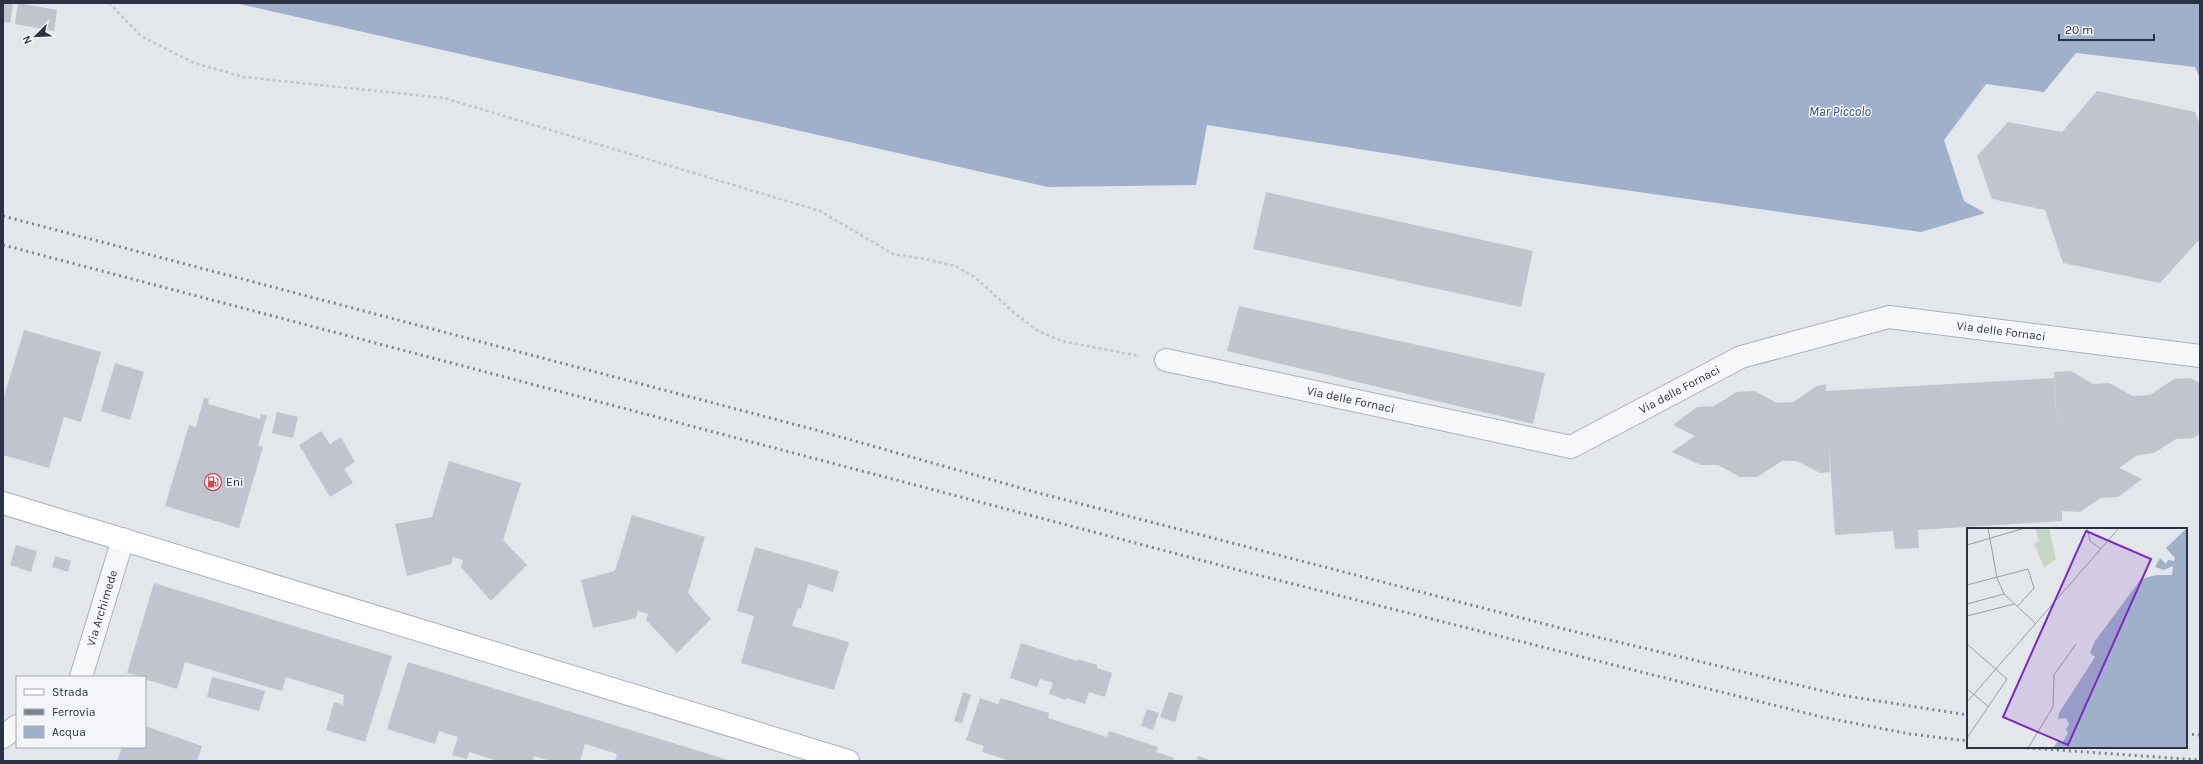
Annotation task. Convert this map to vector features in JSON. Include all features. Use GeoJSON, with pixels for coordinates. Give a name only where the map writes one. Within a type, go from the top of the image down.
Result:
{"type":"FeatureCollection","features":[{"type":"Feature","properties":{"kind":"main road"},"geometry":{"type":"LineString","coordinates":[[3,503],[848,761]]}},
{"type":"Feature","properties":{"kind":"street","name":"Via delle Fornaci"},"geometry":{"type":"LineString","coordinates":[[1166,360],[1571,447],[1741,357],[1890,317],[2200,356]]}},
{"type":"Feature","properties":{"kind":"street","name":"Via Archimede"},"geometry":{"type":"LineString","coordinates":[[81,676],[123,539]]}},
{"type":"Feature","properties":{"kind":"street"},"geometry":{"type":"LineString","coordinates":[[3,737],[16,727]]}},
{"type":"Feature","properties":{"kind":"path"},"geometry":{"type":"LineString","coordinates":[[109,3],[141,36],[194,64],[244,77],[444,98],[667,164],[820,211],[893,254],[955,266],[976,278],[1012,311],[1038,331],[1062,341],[1097,350],[1166,360]]}},
{"type":"Feature","properties":{"kind":"water","name":"Mar Piccolo"},"geometry":{"type":"Polygon","coordinates":[[[235,3],[2200,3],[2200,78],[2195,67],[2076,53],[2044,92],[1986,84],[1944,140],[1964,201],[1985,213],[1921,232],[1561,181],[1207,125],[1196,185],[1048,187],[235,3]]]}},
{"type":"Feature","properties":{"kind":"building"},"geometry":{"type":"Polygon","coordinates":[[[3,3],[13,3],[10,23],[3,22],[3,3]]]}},
{"type":"Feature","properties":{"kind":"building"},"geometry":{"type":"Polygon","coordinates":[[[18,3],[57,10],[54,31],[15,24],[18,3]]]}},
{"type":"Feature","properties":{"kind":"building"},"geometry":{"type":"Polygon","coordinates":[[[2097,91],[2195,112],[2200,125],[2200,242],[2197,242],[2160,283],[2063,263],[2045,210],[1992,199],[1977,156],[2008,122],[2062,132],[2097,91]]]}},
{"type":"Feature","properties":{"kind":"building"},"geometry":{"type":"Polygon","coordinates":[[[1266,192],[1533,251],[1521,307],[1253,249],[1266,192]]]}},
{"type":"Feature","properties":{"kind":"building"},"geometry":{"type":"Polygon","coordinates":[[[1239,306],[1545,373],[1533,424],[1227,351],[1239,306]]]}},
{"type":"Feature","properties":{"kind":"building"},"geometry":{"type":"Polygon","coordinates":[[[24,330],[101,352],[81,422],[64,417],[49,468],[3,455],[3,400],[24,330]]]}},
{"type":"Feature","properties":{"kind":"building"},"geometry":{"type":"Polygon","coordinates":[[[115,363],[144,372],[130,420],[101,411],[115,363]]]}},
{"type":"Feature","properties":{"kind":"building"},"geometry":{"type":"Polygon","coordinates":[[[2071,371],[2093,384],[2109,383],[2133,396],[2150,395],[2174,379],[2191,378],[2200,383],[2200,434],[2194,438],[2176,439],[2154,453],[2138,455],[2119,468],[2142,479],[2118,497],[2101,498],[2080,512],[2062,511],[2062,521],[1918,530],[1919,548],[1895,549],[1893,531],[1835,535],[1829,446],[1830,472],[1820,473],[1797,461],[1782,461],[1757,477],[1740,477],[1718,465],[1701,465],[1672,452],[1695,436],[1673,425],[1697,407],[1714,406],[1737,392],[1754,391],[1777,403],[1793,402],[1817,386],[1826,384],[1826,391],[2054,378],[2058,441],[2054,372],[2071,371]]]}},
{"type":"Feature","properties":{"kind":"building"},"geometry":{"type":"Polygon","coordinates":[[[204,398],[209,399],[208,404],[260,419],[261,414],[267,416],[258,445],[263,447],[239,528],[165,506],[189,425],[196,427],[204,398]]]}},
{"type":"Feature","properties":{"kind":"building"},"geometry":{"type":"Polygon","coordinates":[[[277,412],[298,417],[293,438],[272,433],[277,412]]]}},
{"type":"Feature","properties":{"kind":"building"},"geometry":{"type":"Polygon","coordinates":[[[321,431],[330,444],[341,437],[355,462],[344,469],[353,483],[330,497],[299,445],[321,431]]]}},
{"type":"Feature","properties":{"kind":"building"},"geometry":{"type":"Polygon","coordinates":[[[449,461],[521,483],[503,540],[527,565],[491,601],[461,567],[463,560],[453,557],[451,564],[407,576],[395,524],[432,517],[449,461]]]}},
{"type":"Feature","properties":{"kind":"building"},"geometry":{"type":"Polygon","coordinates":[[[632,515],[705,537],[688,593],[711,619],[677,653],[646,620],[648,614],[638,611],[636,618],[593,628],[581,580],[615,571],[632,515]]]}},
{"type":"Feature","properties":{"kind":"building"},"geometry":{"type":"Polygon","coordinates":[[[16,545],[37,551],[31,572],[10,565],[16,545]]]}},
{"type":"Feature","properties":{"kind":"building"},"geometry":{"type":"Polygon","coordinates":[[[755,547],[839,571],[833,592],[808,584],[801,609],[798,608],[792,626],[849,642],[834,690],[741,663],[754,616],[737,611],[755,547]]]}},
{"type":"Feature","properties":{"kind":"building"},"geometry":{"type":"Polygon","coordinates":[[[55,556],[71,561],[68,572],[52,567],[55,556]]]}},
{"type":"Feature","properties":{"kind":"building"},"geometry":{"type":"Polygon","coordinates":[[[154,583],[392,656],[365,742],[326,730],[334,702],[343,705],[344,695],[286,677],[282,691],[185,662],[177,689],[146,679],[146,676],[127,673],[154,583]]]}},
{"type":"Feature","properties":{"kind":"building"},"geometry":{"type":"Polygon","coordinates":[[[1021,643],[1077,661],[1078,659],[1097,665],[1097,668],[1112,673],[1105,697],[1089,692],[1085,704],[1067,698],[1066,700],[1049,694],[1053,683],[1040,679],[1037,687],[1010,678],[1021,643]]]}},
{"type":"Feature","properties":{"kind":"building"},"geometry":{"type":"Polygon","coordinates":[[[408,662],[731,761],[615,761],[617,754],[585,744],[580,761],[551,761],[534,756],[533,761],[498,761],[469,752],[467,759],[452,755],[458,737],[439,731],[435,744],[387,729],[408,662]]]}},
{"type":"Feature","properties":{"kind":"building"},"geometry":{"type":"Polygon","coordinates":[[[212,677],[265,691],[259,711],[207,697],[212,677]]]}},
{"type":"Feature","properties":{"kind":"building"},"geometry":{"type":"Polygon","coordinates":[[[963,692],[971,695],[962,723],[954,721],[963,692]]]}},
{"type":"Feature","properties":{"kind":"building"},"geometry":{"type":"Polygon","coordinates":[[[1169,692],[1183,696],[1175,722],[1160,717],[1169,692]]]}},
{"type":"Feature","properties":{"kind":"building"},"geometry":{"type":"Polygon","coordinates":[[[980,698],[998,704],[1001,698],[1049,713],[1048,718],[1107,737],[1109,731],[1158,747],[1157,752],[1174,758],[1172,761],[1011,761],[982,752],[984,746],[966,740],[980,698]]]}},
{"type":"Feature","properties":{"kind":"building"},"geometry":{"type":"Polygon","coordinates":[[[1147,709],[1159,713],[1153,730],[1141,726],[1147,709]]]}},
{"type":"Feature","properties":{"kind":"building"},"geometry":{"type":"Polygon","coordinates":[[[146,726],[202,746],[197,761],[117,761],[122,748],[146,748],[146,726]]]}},
{"type":"Feature","properties":{"kind":"building"},"geometry":{"type":"Polygon","coordinates":[[[1198,756],[1213,761],[1197,761],[1198,756]]]}},
{"type":"Feature","properties":{"kind":"railway"},"geometry":{"type":"LineString","coordinates":[[3,216],[816,430],[1035,492],[1568,630],[1840,695],[1967,715]]}},
{"type":"Feature","properties":{"kind":"railway"},"geometry":{"type":"LineString","coordinates":[[3,245],[1242,571],[1689,684],[1822,717],[1910,734],[1967,741]]}},
{"type":"Feature","properties":{"kind":"railway"},"geometry":{"type":"LineString","coordinates":[[2187,734],[2200,735]]}},
{"type":"Feature","properties":{"kind":"railway"},"geometry":{"type":"LineString","coordinates":[[2029,748],[2200,760]]}},
{"type":"Feature","properties":{"kind":"place","name":"Eni"},"geometry":{"type":"Point","coordinates":[213,482]}}]}
